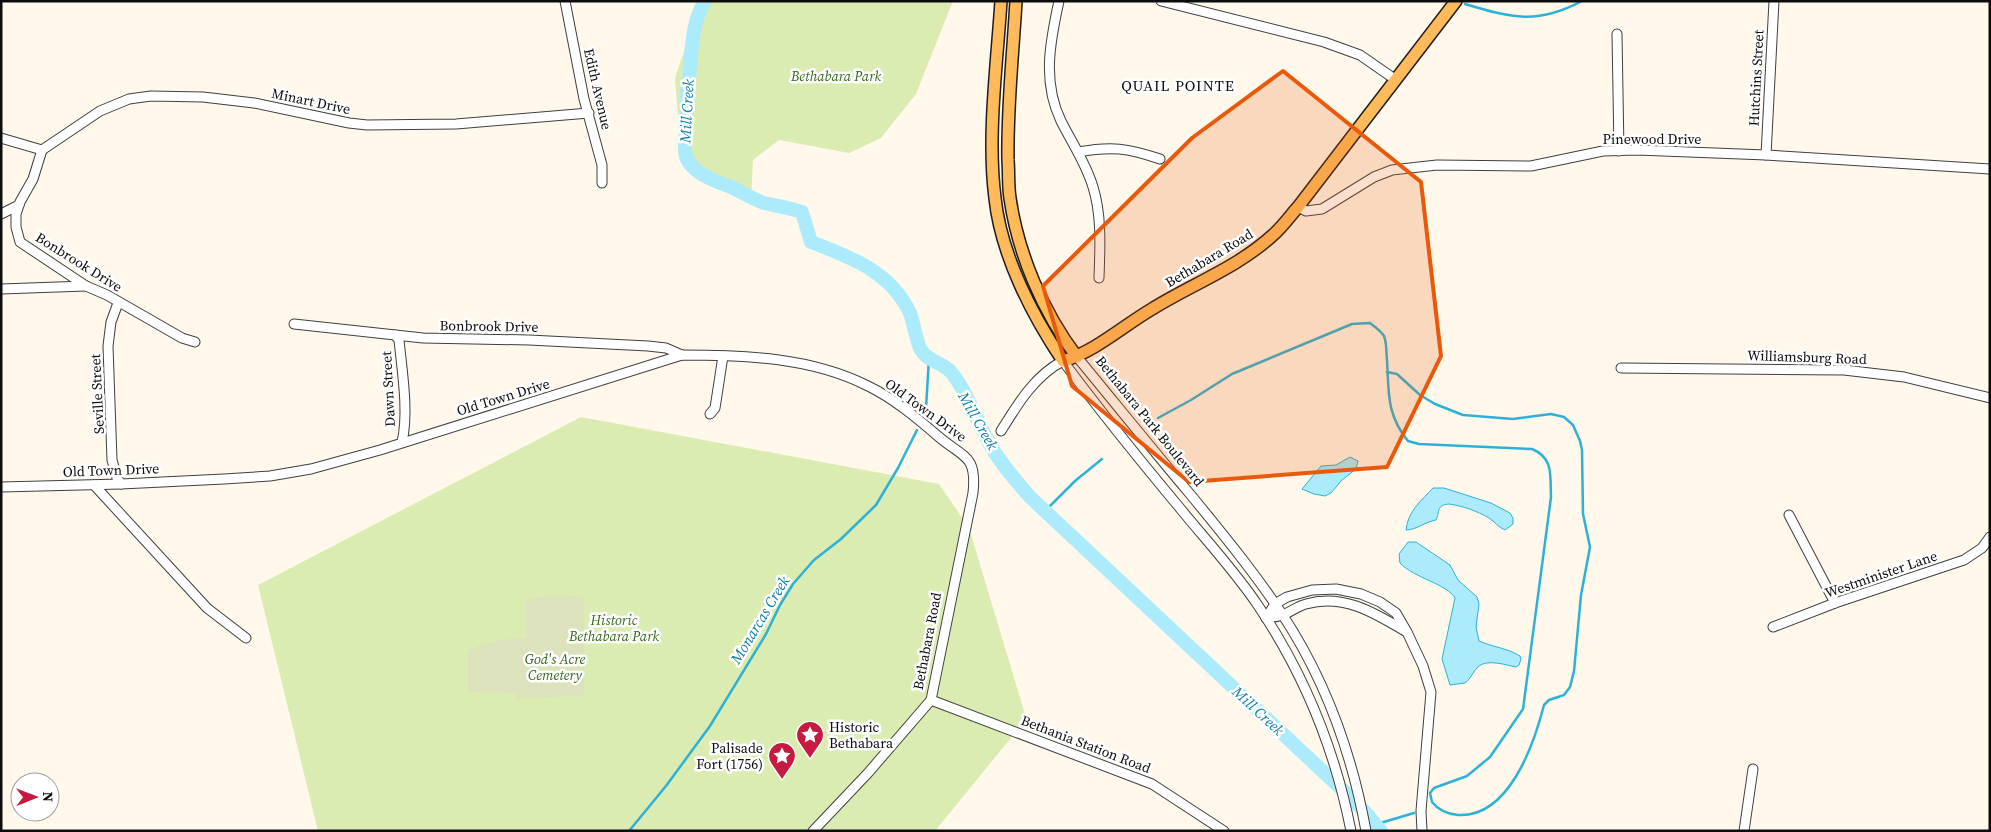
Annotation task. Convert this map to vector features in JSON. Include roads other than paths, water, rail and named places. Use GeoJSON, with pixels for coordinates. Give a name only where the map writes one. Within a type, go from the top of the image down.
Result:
{"type":"FeatureCollection","features":[{"type":"Feature","properties":{"kind":"main road"},"geometry":{"type":"LineString","coordinates":[[1001,1],[992,129],[994,198],[1000,231],[1018,278],[1042,330],[1063,361]]}},
{"type":"Feature","properties":{"kind":"main road","name":"Bethabara Park Boulevard"},"geometry":{"type":"LineString","coordinates":[[1016,1],[1008,129],[1010,196],[1015,227],[1031,273],[1055,323],[1078,357]]}},
{"type":"Feature","properties":{"kind":"main road","name":"Bethabara Road"},"geometry":{"type":"LineString","coordinates":[[1063,361],[1078,357],[1152,308],[1209,279],[1273,235],[1298,207],[1456,1]]}},
{"type":"Feature","properties":{"kind":"street","name":"Edith Avenue"},"geometry":{"type":"LineString","coordinates":[[565,1],[584,99],[602,164],[602,183]]}},
{"type":"Feature","properties":{"kind":"street"},"geometry":{"type":"LineString","coordinates":[[1059,1],[1050,38],[1049,78],[1055,108],[1078,152],[1093,187],[1099,217],[1099,278]]}},
{"type":"Feature","properties":{"kind":"street"},"geometry":{"type":"LineString","coordinates":[[1161,1],[1324,42],[1360,55],[1396,80]]}},
{"type":"Feature","properties":{"kind":"street","name":"Hutchins Street"},"geometry":{"type":"LineString","coordinates":[[1766,155],[1774,1]]}},
{"type":"Feature","properties":{"kind":"street"},"geometry":{"type":"LineString","coordinates":[[1617,34],[1619,151]]}},
{"type":"Feature","properties":{"kind":"street","name":"Minart Drive"},"geometry":{"type":"LineString","coordinates":[[42,150],[100,111],[129,99],[151,96],[203,97],[254,103],[367,125],[456,124],[589,113]]}},
{"type":"Feature","properties":{"kind":"street"},"geometry":{"type":"LineString","coordinates":[[1,138],[42,150]]}},
{"type":"Feature","properties":{"kind":"street"},"geometry":{"type":"LineString","coordinates":[[1078,152],[1104,148],[1131,150],[1160,160]]}},
{"type":"Feature","properties":{"kind":"street","name":"Bonbrook Drive"},"geometry":{"type":"LineString","coordinates":[[42,150],[34,178],[16,214],[16,227],[20,242],[86,286],[107,295],[182,338],[195,342]]}},
{"type":"Feature","properties":{"kind":"street","name":"Pinewood Drive"},"geometry":{"type":"LineString","coordinates":[[1298,207],[1306,211],[1322,209],[1374,177],[1392,170],[1437,165],[1531,166],[1603,151],[1766,155],[1990,169]]}},
{"type":"Feature","properties":{"kind":"street"},"geometry":{"type":"LineString","coordinates":[[1,214],[19,206]]}},
{"type":"Feature","properties":{"kind":"street"},"geometry":{"type":"LineString","coordinates":[[1,289],[86,286]]}},
{"type":"Feature","properties":{"kind":"street","name":"Seville Street"},"geometry":{"type":"LineString","coordinates":[[118,303],[111,322],[108,346],[112,460],[116,478],[121,484]]}},
{"type":"Feature","properties":{"kind":"street","name":"Bonbrook Drive"},"geometry":{"type":"LineString","coordinates":[[294,324],[447,339],[529,340],[648,346],[666,348],[682,355]]}},
{"type":"Feature","properties":{"kind":"street","name":"Dawn Street"},"geometry":{"type":"LineString","coordinates":[[395,335],[399,340],[403,390],[404,431],[402,442]]}},
{"type":"Feature","properties":{"kind":"street","name":"Old Town Drive"},"geometry":{"type":"LineString","coordinates":[[1,487],[121,484],[270,476],[311,469],[682,355],[778,359],[852,378],[894,402],[963,454],[973,468],[975,476]]}},
{"type":"Feature","properties":{"kind":"street"},"geometry":{"type":"LineString","coordinates":[[710,414],[715,408],[723,356]]}},
{"type":"Feature","properties":{"kind":"street","name":"Bethabara Park Boulevard"},"geometry":{"type":"LineString","coordinates":[[1078,357],[1244,560],[1283,615],[1314,672],[1335,717],[1359,792],[1366,831]]}},
{"type":"Feature","properties":{"kind":"street","name":"Bethabara Road"},"geometry":{"type":"LineString","coordinates":[[1001,431],[1020,399],[1051,367],[1063,361]]}},
{"type":"Feature","properties":{"kind":"street"},"geometry":{"type":"LineString","coordinates":[[1063,361],[1127,445],[1232,570],[1266,618],[1300,678],[1320,722],[1342,787],[1351,831]]}},
{"type":"Feature","properties":{"kind":"street","name":"Williamsburg Road"},"geometry":{"type":"LineString","coordinates":[[1621,368],[1844,370],[1904,378],[1990,398]]}},
{"type":"Feature","properties":{"kind":"street","name":"Bethabara Road"},"geometry":{"type":"LineString","coordinates":[[813,831],[868,773],[931,700],[975,476]]}},
{"type":"Feature","properties":{"kind":"street"},"geometry":{"type":"LineString","coordinates":[[94,485],[207,608],[246,638]]}},
{"type":"Feature","properties":{"kind":"street"},"geometry":{"type":"LineString","coordinates":[[1789,515],[1835,603]]}},
{"type":"Feature","properties":{"kind":"street","name":"Westminister Lane"},"geometry":{"type":"LineString","coordinates":[[1773,627],[1835,603],[1964,560],[1982,548],[1990,537]]}},
{"type":"Feature","properties":{"kind":"street"},"geometry":{"type":"LineString","coordinates":[[1266,618],[1275,604],[1297,593],[1336,589],[1361,594],[1380,602],[1396,613],[1423,666],[1431,692],[1421,811],[1422,831]]}},
{"type":"Feature","properties":{"kind":"street"},"geometry":{"type":"LineString","coordinates":[[1266,618],[1283,615],[1307,604],[1332,601],[1358,605],[1378,614],[1407,632]]}},
{"type":"Feature","properties":{"kind":"street","name":"Bethania Station Road"},"geometry":{"type":"LineString","coordinates":[[931,700],[1152,784],[1224,831]]}},
{"type":"Feature","properties":{"kind":"street"},"geometry":{"type":"LineString","coordinates":[[1744,831],[1753,769]]}},
{"type":"Feature","properties":{"kind":"water"},"geometry":{"type":"Polygon","coordinates":[[[1350,457],[1358,461],[1356,469],[1342,480],[1331,493],[1325,496],[1302,489],[1321,466],[1336,465],[1350,457]]]}},
{"type":"Feature","properties":{"kind":"water"},"geometry":{"type":"Polygon","coordinates":[[[1433,488],[1444,488],[1491,503],[1510,513],[1513,518],[1513,524],[1505,530],[1480,513],[1465,507],[1449,504],[1440,507],[1436,520],[1406,530],[1412,512],[1433,488]]]}},
{"type":"Feature","properties":{"kind":"water"},"geometry":{"type":"Polygon","coordinates":[[[1408,542],[1416,542],[1450,565],[1458,580],[1477,597],[1479,604],[1476,627],[1479,641],[1520,656],[1519,665],[1516,667],[1497,663],[1483,664],[1477,668],[1465,683],[1450,685],[1442,659],[1455,598],[1445,589],[1413,573],[1400,563],[1399,554],[1408,542]]]}},
{"type":"Feature","properties":{"kind":"waterway","name":"Mill Creek"},"geometry":{"type":"LineString","coordinates":[[705,1],[698,16],[694,33],[687,90],[685,152],[691,166],[711,179],[764,203],[802,212],[811,242],[855,260],[881,276],[902,299],[910,313],[921,350],[927,357],[948,369],[957,380],[995,453],[1030,497],[1347,794],[1381,831]]}},
{"type":"Feature","properties":{"kind":"waterway"},"geometry":{"type":"LineString","coordinates":[[1465,4],[1497,13],[1524,17],[1551,14],[1582,1]]}},
{"type":"Feature","properties":{"kind":"waterway"},"geometry":{"type":"LineString","coordinates":[[1158,418],[1232,374],[1352,324],[1370,323],[1381,332],[1385,339],[1388,372],[1388,382],[1389,393],[1392,412],[1408,441],[1419,444],[1532,449],[1544,457],[1549,468],[1551,497],[1523,709],[1490,757],[1467,776],[1434,788],[1430,793],[1432,802],[1444,812],[1458,815],[1476,813],[1492,805],[1505,792],[1526,758],[1544,705],[1549,700],[1564,695],[1570,687],[1574,671],[1581,595],[1590,547],[1583,514],[1582,450],[1573,425],[1564,417],[1551,414],[1513,419],[1463,415],[1435,404],[1420,395],[1397,374],[1387,372]]}},
{"type":"Feature","properties":{"kind":"waterway","name":"Monarcas Creek"},"geometry":{"type":"LineString","coordinates":[[926,408],[929,358]]}},
{"type":"Feature","properties":{"kind":"waterway","name":"Monarcas Creek"},"geometry":{"type":"LineString","coordinates":[[629,831],[666,786],[710,726],[766,634],[793,584],[814,560],[841,539],[876,505],[898,468],[917,430]]}},
{"type":"Feature","properties":{"kind":"waterway"},"geometry":{"type":"LineString","coordinates":[[1044,512],[1075,481],[1102,459]]}},
{"type":"Feature","properties":{"kind":"waterway"},"geometry":{"type":"LineString","coordinates":[[1377,824],[1414,813]]}},
{"type":"Feature","properties":{"kind":"place","name":"Historic Bethabara"},"geometry":{"type":"Point","coordinates":[810,759]}},
{"type":"Feature","properties":{"kind":"place","name":"Palisade Fort (1756)"},"geometry":{"type":"Point","coordinates":[782,780]}},
{"type":"Feature","properties":{"kind":"district","name":"QUAIL POINTE"},"geometry":{"type":"Point","coordinates":[1178,86]}},
{"type":"Feature","properties":{"kind":"park label","name":"Bethabara Park"},"geometry":{"type":"Point","coordinates":[836,76]}},
{"type":"Feature","properties":{"kind":"park label","name":"Historic Bethabara Park"},"geometry":{"type":"Point","coordinates":[614,628]}},
{"type":"Feature","properties":{"kind":"park label","name":"God's Acre Cemetery"},"geometry":{"type":"Point","coordinates":[555,668]}}]}
